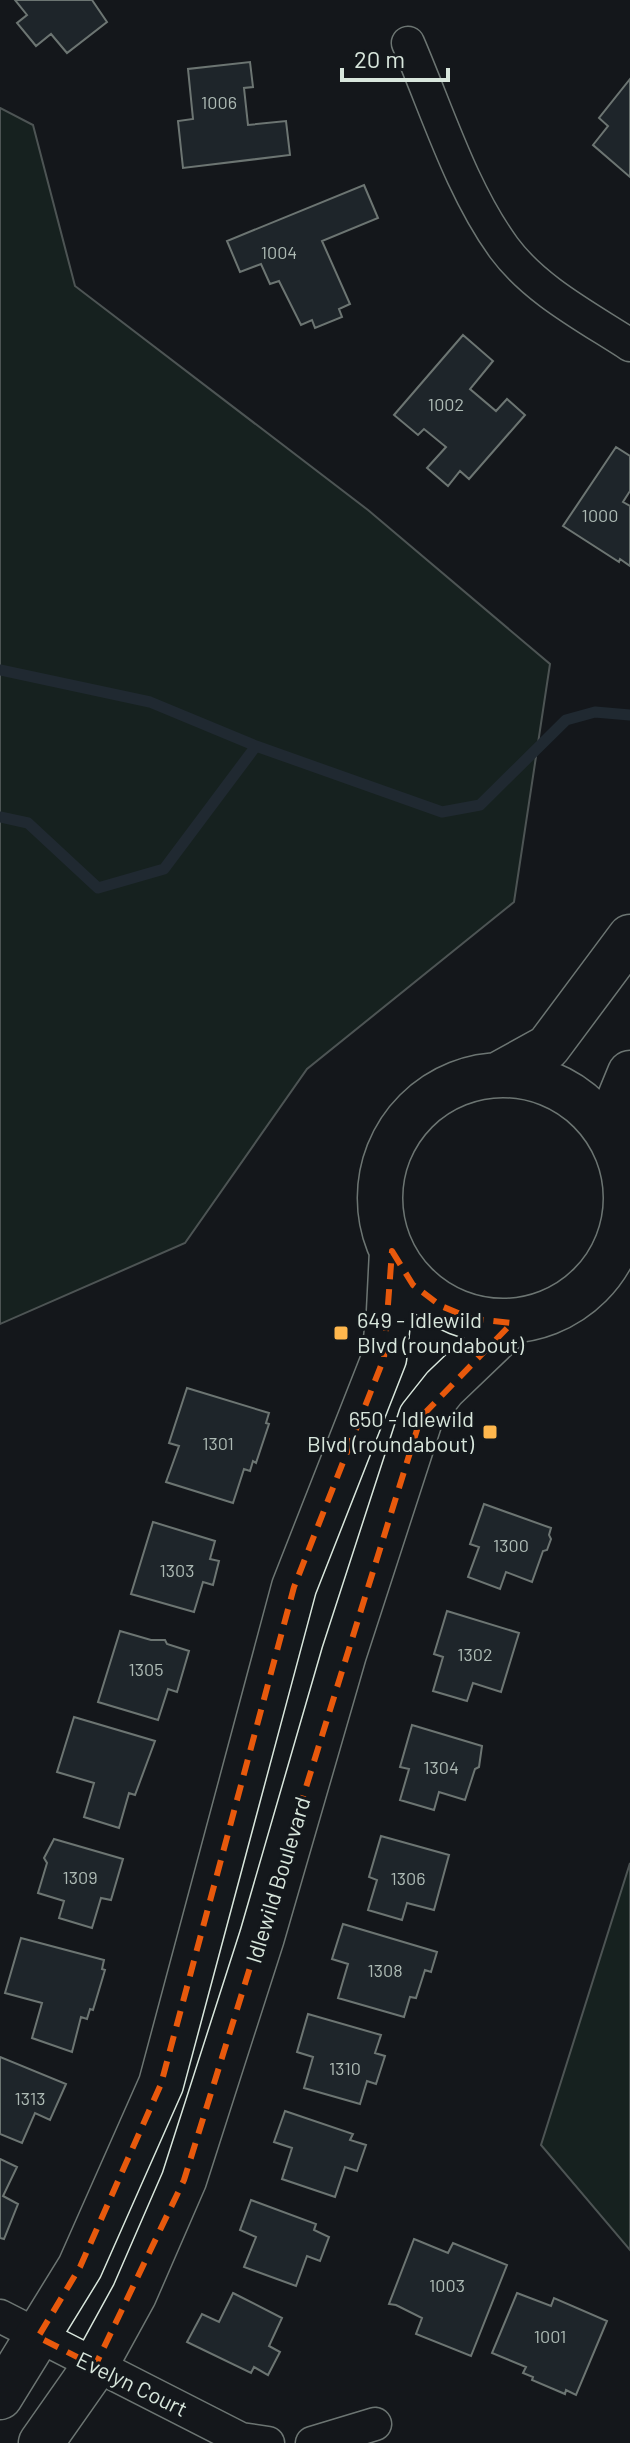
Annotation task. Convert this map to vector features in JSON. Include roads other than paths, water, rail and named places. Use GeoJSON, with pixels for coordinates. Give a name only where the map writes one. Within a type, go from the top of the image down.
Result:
{"type":"FeatureCollection","features":[{"type":"Feature","properties":{"kind":"street"},"geometry":{"type":"LineString","coordinates":[[408,43],[472,195],[505,250],[541,286],[630,345]]}},
{"type":"Feature","properties":{"kind":"street"},"geometry":{"type":"LineString","coordinates":[[501,1073],[542,1080],[579,1099],[607,1129],[623,1163],[627,1200],[621,1237],[604,1270],[577,1297],[545,1315],[512,1323],[473,1319],[441,1306],[413,1285],[392,1251],[380,1217],[380,1174],[395,1135],[423,1102],[459,1081],[501,1073],[548,1047],[630,937]]}},
{"type":"Feature","properties":{"kind":"street"},"geometry":{"type":"LineString","coordinates":[[607,1129],[630,1073]]}},
{"type":"Feature","properties":{"kind":"street"},"geometry":{"type":"LineString","coordinates":[[0,2397],[80,2267],[161,2084],[294,1587],[384,1358],[392,1251]]}},
{"type":"Feature","properties":{"kind":"street","name":"Idlewild Boulevard"},"geometry":{"type":"LineString","coordinates":[[41,2443],[95,2366],[134,2295],[184,2180],[262,1937],[344,1654],[421,1417],[449,1384],[512,1323]]}},
{"type":"Feature","properties":{"kind":"street","name":"Evelyn Court"},"geometry":{"type":"LineString","coordinates":[[0,2316],[241,2439],[268,2443]]}},
{"type":"Feature","properties":{"kind":"street"},"geometry":{"type":"LineString","coordinates":[[312,2443],[375,2424]]}},
{"type":"Feature","properties":{"kind":"waterway"},"geometry":{"type":"LineString","coordinates":[[0,670],[150,702],[256,746]]}},
{"type":"Feature","properties":{"kind":"waterway"},"geometry":{"type":"LineString","coordinates":[[0,817],[28,823],[98,888],[164,869],[256,746],[442,812],[480,805],[566,720],[595,712],[630,715]]}},
{"type":"Feature","properties":{"kind":"place","name":"649 - Idlewild Blvd (roundabout)"},"geometry":{"type":"Point","coordinates":[341,1333]}},
{"type":"Feature","properties":{"kind":"place","name":"650 - Idlewild Blvd (roundabout)"},"geometry":{"type":"Point","coordinates":[490,1432]}}]}
